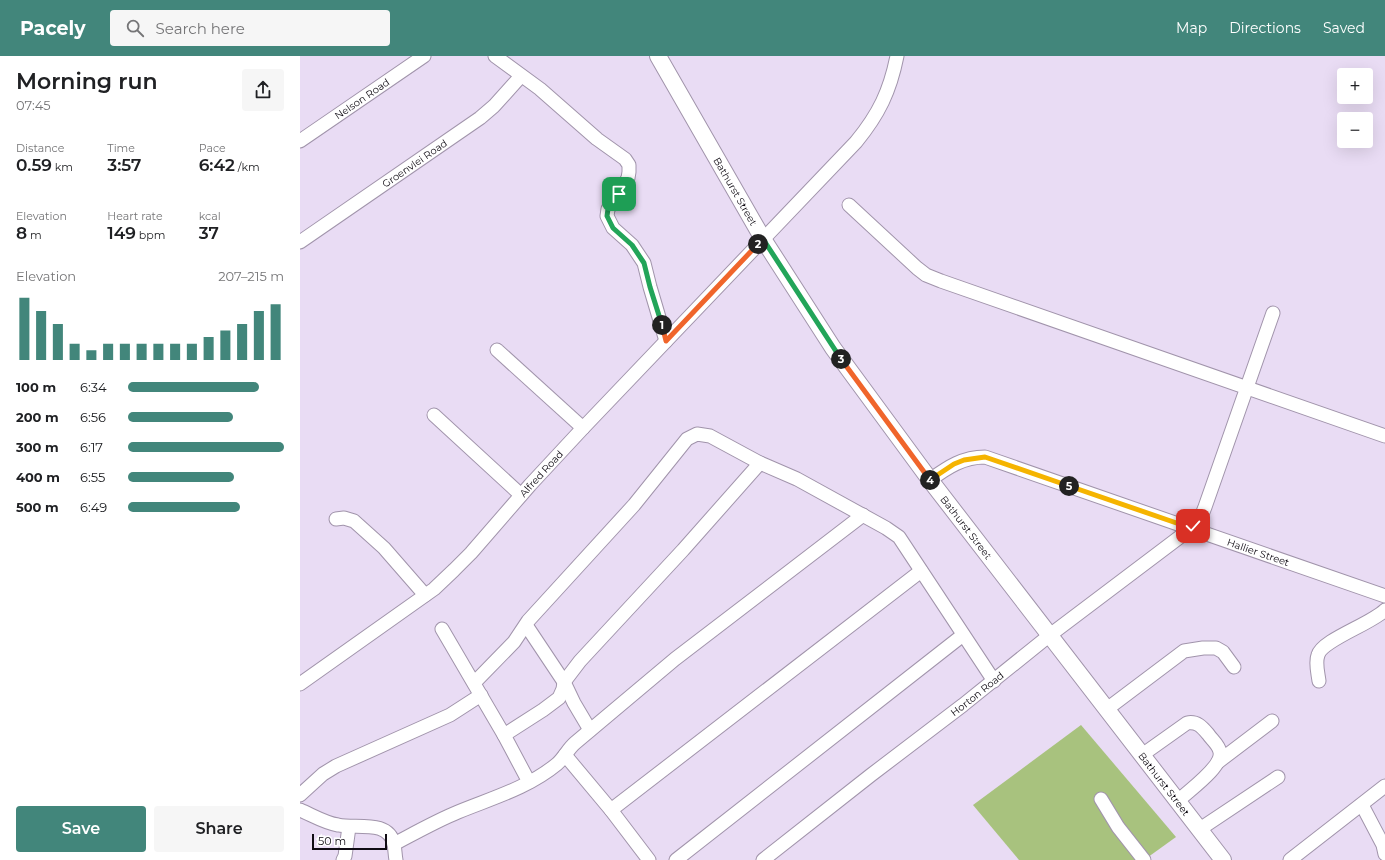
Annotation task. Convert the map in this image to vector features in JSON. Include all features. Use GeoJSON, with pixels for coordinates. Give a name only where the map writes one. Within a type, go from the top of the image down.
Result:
{"type":"FeatureCollection","features":[{"type":"Feature","properties":{"kind":"main road","name":"Bathurst Street"},"geometry":{"type":"LineString","coordinates":[[658,56],[763,239],[833,348],[930,480],[1223,860]]}},
{"type":"Feature","properties":{"kind":"street","name":"Nelson Road"},"geometry":{"type":"LineString","coordinates":[[300,141],[424,56]]}},
{"type":"Feature","properties":{"kind":"street"},"geometry":{"type":"LineString","coordinates":[[495,56],[540,89],[597,138],[625,159],[629,165],[628,178],[608,209],[607,216],[613,228],[632,245],[644,263],[666,341]]}},
{"type":"Feature","properties":{"kind":"street","name":"Alfred Road"},"geometry":{"type":"LineString","coordinates":[[300,684],[434,589],[471,553],[521,495],[583,428],[866,130],[881,105],[887,91],[894,74],[897,56]]}},
{"type":"Feature","properties":{"kind":"street","name":"Groenvlei Road"},"geometry":{"type":"LineString","coordinates":[[300,242],[480,118],[494,106],[521,76]]}},
{"type":"Feature","properties":{"kind":"street"},"geometry":{"type":"LineString","coordinates":[[849,205],[917,268],[931,277],[1385,436]]}},
{"type":"Feature","properties":{"kind":"street","name":"Horton Road"},"geometry":{"type":"LineString","coordinates":[[763,860],[1050,635],[1191,528],[1201,517],[1273,313]]}},
{"type":"Feature","properties":{"kind":"street"},"geometry":{"type":"LineString","coordinates":[[497,350],[583,428]]}},
{"type":"Feature","properties":{"kind":"street"},"geometry":{"type":"LineString","coordinates":[[434,415],[521,495]]}},
{"type":"Feature","properties":{"kind":"street"},"geometry":{"type":"LineString","coordinates":[[474,683],[514,642],[526,625],[634,504],[687,439],[691,436],[702,434],[710,436],[760,463],[797,479],[886,528],[899,537],[994,680]]}},
{"type":"Feature","properties":{"kind":"street","name":"Hallier Street"},"geometry":{"type":"LineString","coordinates":[[930,480],[954,464],[964,460],[985,457],[1385,596]]}},
{"type":"Feature","properties":{"kind":"street"},"geometry":{"type":"LineString","coordinates":[[504,735],[537,715],[559,698],[564,682],[580,661],[683,550],[760,463]]}},
{"type":"Feature","properties":{"kind":"street"},"geometry":{"type":"LineString","coordinates":[[394,844],[456,813],[512,791],[553,767],[565,755],[569,748],[675,659],[863,515]]}},
{"type":"Feature","properties":{"kind":"street"},"geometry":{"type":"LineString","coordinates":[[336,518],[344,518],[354,521],[384,548],[425,595]]}},
{"type":"Feature","properties":{"kind":"street"},"geometry":{"type":"LineString","coordinates":[[611,810],[921,571]]}},
{"type":"Feature","properties":{"kind":"street"},"geometry":{"type":"LineString","coordinates":[[1319,681],[1317,662],[1318,655],[1321,650],[1328,644],[1374,619],[1385,610]]}},
{"type":"Feature","properties":{"kind":"street"},"geometry":{"type":"LineString","coordinates":[[526,625],[564,682],[574,703],[590,730]]}},
{"type":"Feature","properties":{"kind":"street"},"geometry":{"type":"LineString","coordinates":[[442,630],[504,735],[529,782]]}},
{"type":"Feature","properties":{"kind":"street"},"geometry":{"type":"LineString","coordinates":[[676,860],[963,635]]}},
{"type":"Feature","properties":{"kind":"street"},"geometry":{"type":"LineString","coordinates":[[1107,709],[1184,651],[1202,648],[1216,648],[1223,652],[1234,667]]}},
{"type":"Feature","properties":{"kind":"street"},"geometry":{"type":"LineString","coordinates":[[300,795],[323,774],[336,766],[450,714],[481,695]]}},
{"type":"Feature","properties":{"kind":"street"},"geometry":{"type":"LineString","coordinates":[[1178,801],[1211,772],[1218,762],[1272,720]]}},
{"type":"Feature","properties":{"kind":"street"},"geometry":{"type":"LineString","coordinates":[[1142,755],[1187,723],[1195,722],[1201,726],[1218,747],[1220,754],[1218,762]]}},
{"type":"Feature","properties":{"kind":"street"},"geometry":{"type":"LineString","coordinates":[[565,755],[611,810],[649,860]]}},
{"type":"Feature","properties":{"kind":"street"},"geometry":{"type":"LineString","coordinates":[[1200,829],[1278,777]]}},
{"type":"Feature","properties":{"kind":"street"},"geometry":{"type":"LineString","coordinates":[[1290,860],[1385,786]]}},
{"type":"Feature","properties":{"kind":"street"},"geometry":{"type":"LineString","coordinates":[[1101,799],[1118,827],[1144,860]]}},
{"type":"Feature","properties":{"kind":"street"},"geometry":{"type":"LineString","coordinates":[[1362,805],[1383,845],[1385,855],[1384,860]]}},
{"type":"Feature","properties":{"kind":"street"},"geometry":{"type":"LineString","coordinates":[[300,810],[337,825],[349,827],[369,827],[386,830],[394,844],[396,860]]}},
{"type":"Feature","properties":{"kind":"street"},"geometry":{"type":"LineString","coordinates":[[343,860],[345,856],[349,827]]}},
{"type":"Feature","properties":{"kind":"green space"},"geometry":{"type":"Polygon","coordinates":[[[1081,725],[1176,837],[1144,860],[1019,860],[973,805],[1081,725]]]}},
{"type":"Feature","properties":{"kind":"route"},"geometry":{"type":"LineString","coordinates":[[619,194],[608,209],[607,216],[613,228],[632,245],[644,263],[666,341],[763,239],[833,348],[930,480],[954,464],[976,457],[985,457],[1191,528],[1193,526]]}}]}
